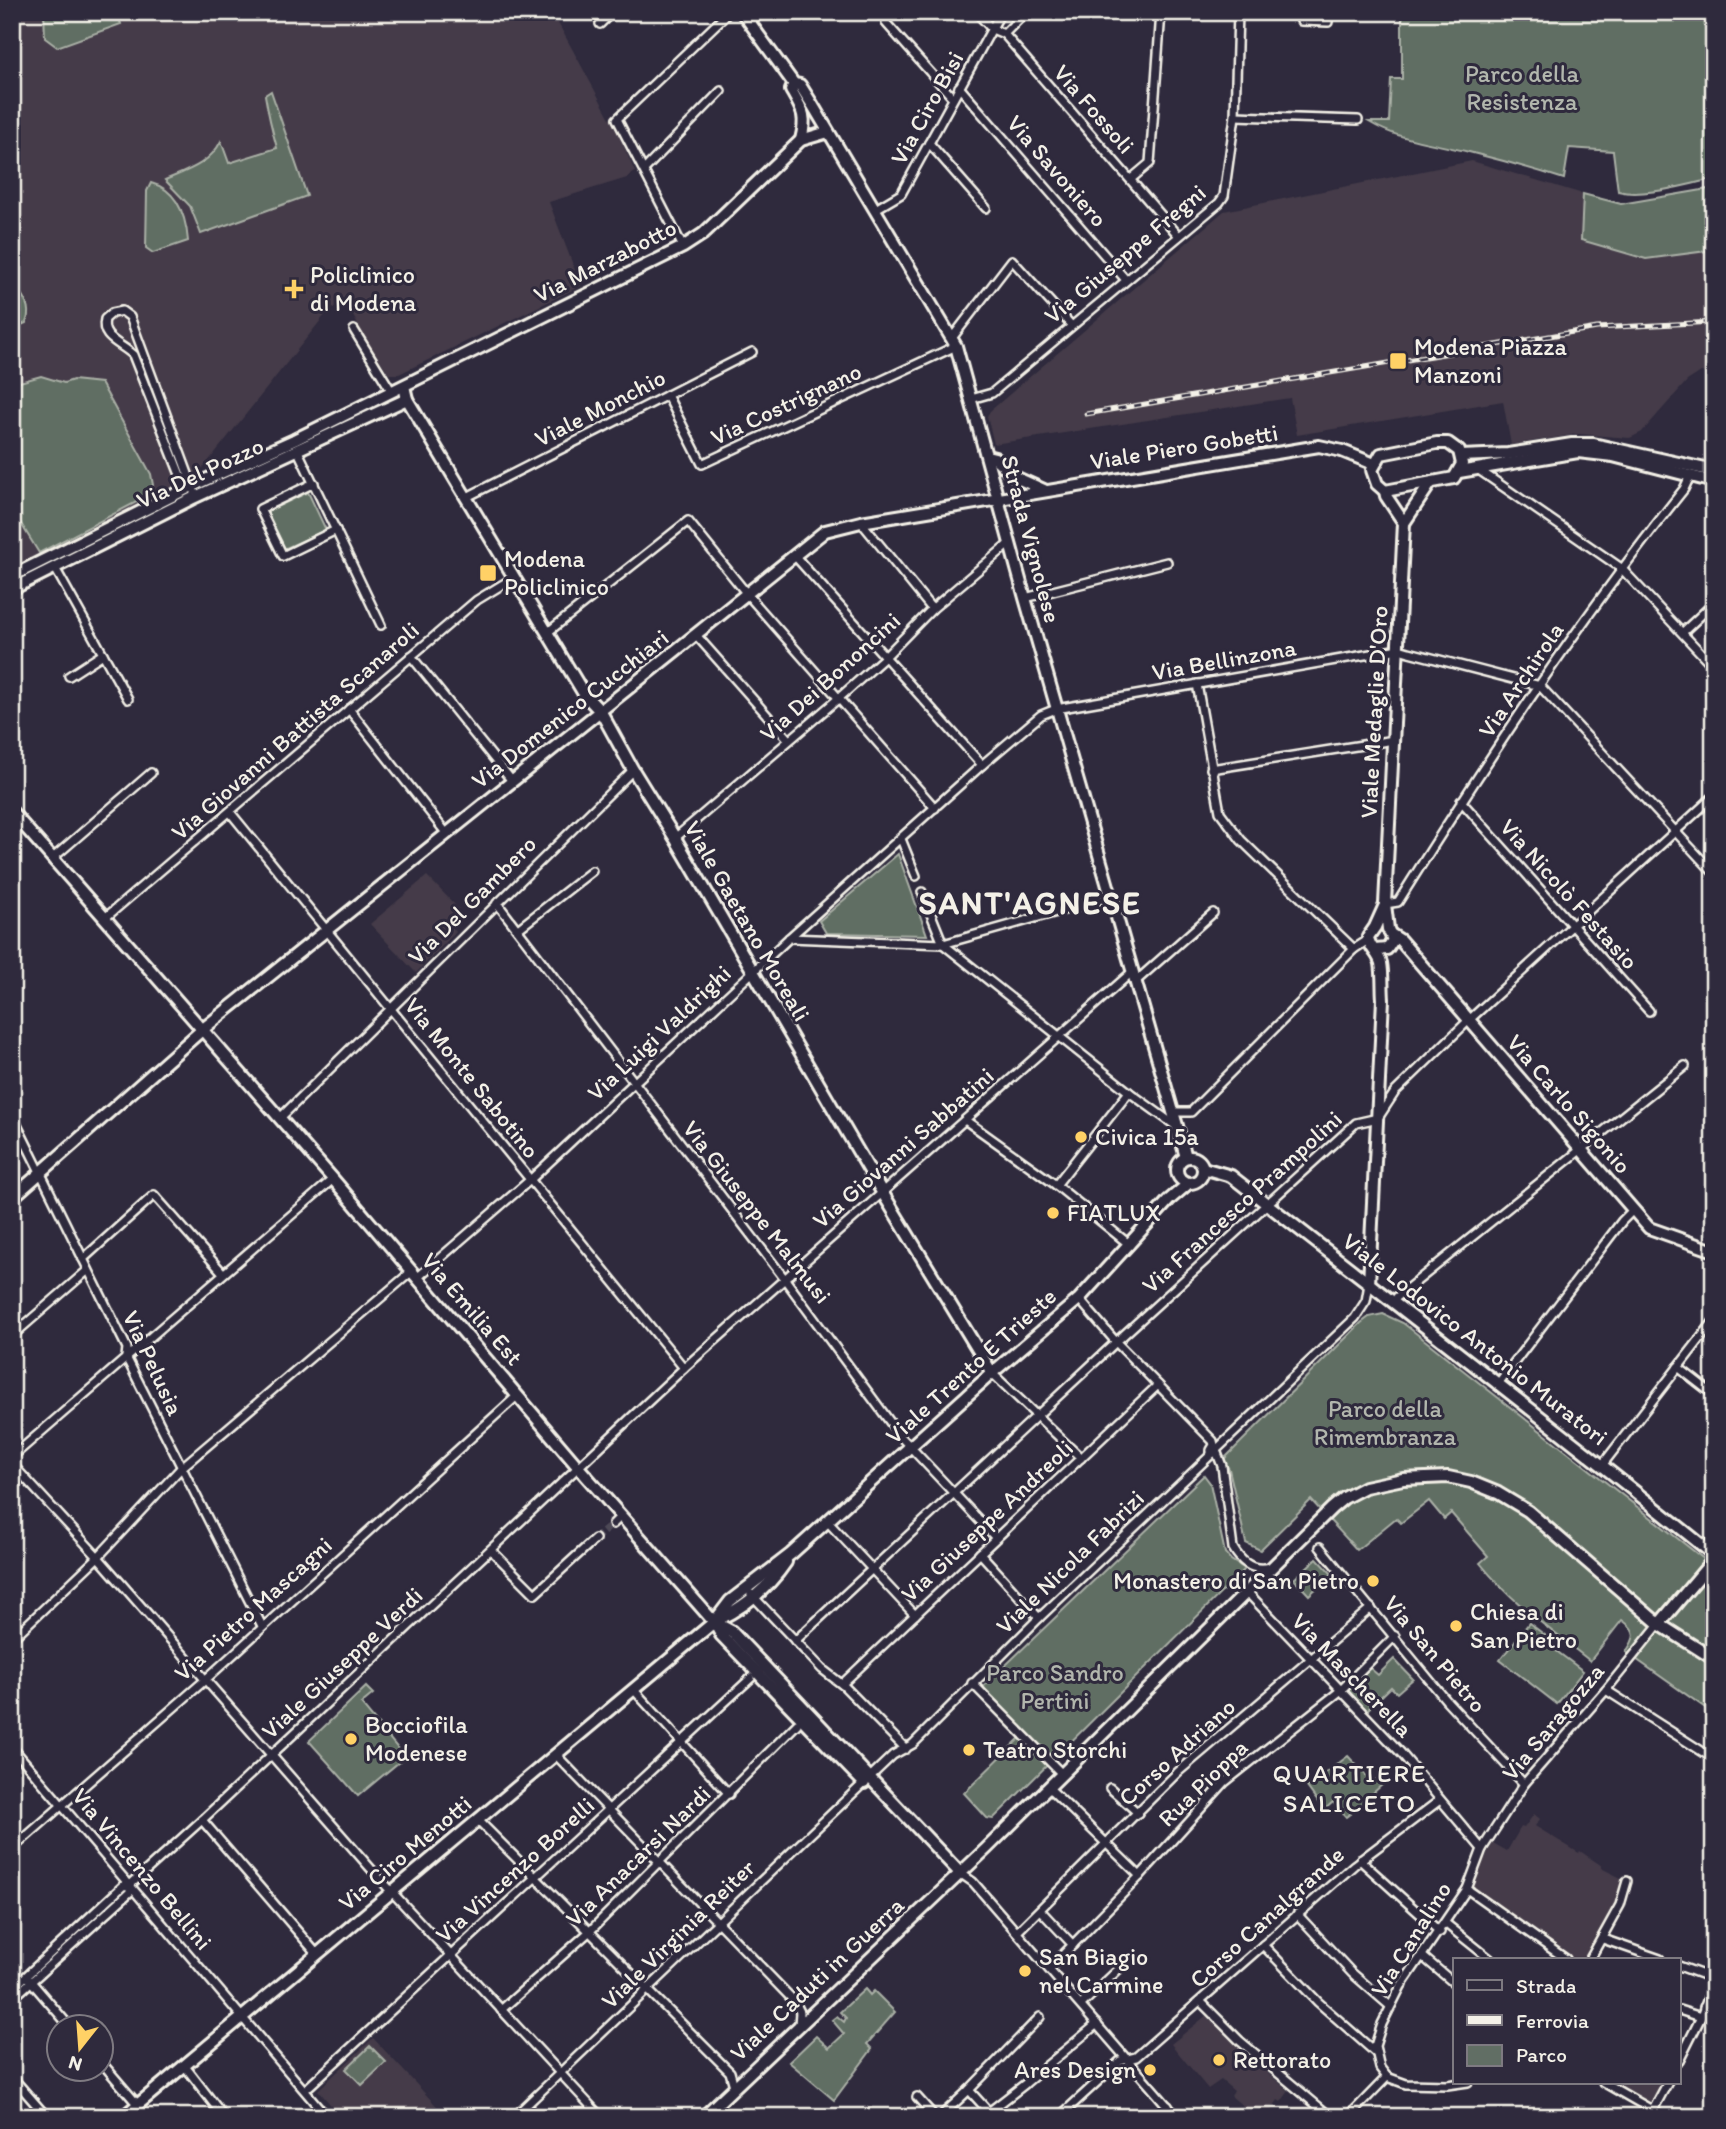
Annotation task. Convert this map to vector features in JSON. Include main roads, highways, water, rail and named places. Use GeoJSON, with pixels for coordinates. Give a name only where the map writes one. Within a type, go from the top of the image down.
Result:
{"type":"FeatureCollection","features":[{"type":"Feature","properties":{"kind":"tunnel"},"geometry":{"type":"LineString","coordinates":[[595,1539],[613,1524]]}},
{"type":"Feature","properties":{"kind":"railway"},"geometry":{"type":"LineString","coordinates":[[1086,414],[1597,328],[1714,322]]}},
{"type":"Feature","properties":{"kind":"place","name":"Policlinico di Modena"},"geometry":{"type":"Point","coordinates":[294,289]}},
{"type":"Feature","properties":{"kind":"place","name":"Modena Piazza Manzoni"},"geometry":{"type":"Point","coordinates":[1398,361]}},
{"type":"Feature","properties":{"kind":"place","name":"Modena Policlinico"},"geometry":{"type":"Point","coordinates":[488,573]}},
{"type":"Feature","properties":{"kind":"place","name":"Civica 15a"},"geometry":{"type":"Point","coordinates":[1081,1137]}},
{"type":"Feature","properties":{"kind":"place","name":"FIATLUX"},"geometry":{"type":"Point","coordinates":[1053,1213]}},
{"type":"Feature","properties":{"kind":"place","name":"Monastero di San Pietro"},"geometry":{"type":"Point","coordinates":[1373,1581]}},
{"type":"Feature","properties":{"kind":"place","name":"Chiesa di San Pietro"},"geometry":{"type":"Point","coordinates":[1456,1626]}},
{"type":"Feature","properties":{"kind":"place","name":"Bocciofila Modenese"},"geometry":{"type":"Point","coordinates":[351,1739]}},
{"type":"Feature","properties":{"kind":"place","name":"Teatro Storchi"},"geometry":{"type":"Point","coordinates":[969,1750]}},
{"type":"Feature","properties":{"kind":"place","name":"San Biagio nel Carmine"},"geometry":{"type":"Point","coordinates":[1025,1971]}},
{"type":"Feature","properties":{"kind":"place","name":"Rettorato"},"geometry":{"type":"Point","coordinates":[1219,2060]}},
{"type":"Feature","properties":{"kind":"place","name":"Ares Design"},"geometry":{"type":"Point","coordinates":[1150,2070]}},
{"type":"Feature","properties":{"kind":"district","name":"SANT'AGNESE"},"geometry":{"type":"Point","coordinates":[1030,903]}},
{"type":"Feature","properties":{"kind":"district","name":"QUARTIERE SALICETO"},"geometry":{"type":"Point","coordinates":[1350,1788]}},
{"type":"Feature","properties":{"kind":"park label","name":"Parco della Resistenza"},"geometry":{"type":"Point","coordinates":[1522,88]}},
{"type":"Feature","properties":{"kind":"park label","name":"Parco della Rimembranza"},"geometry":{"type":"Point","coordinates":[1385,1423]}},
{"type":"Feature","properties":{"kind":"park label","name":"Parco Sandro Pertini"},"geometry":{"type":"Point","coordinates":[1055,1687]}}]}
